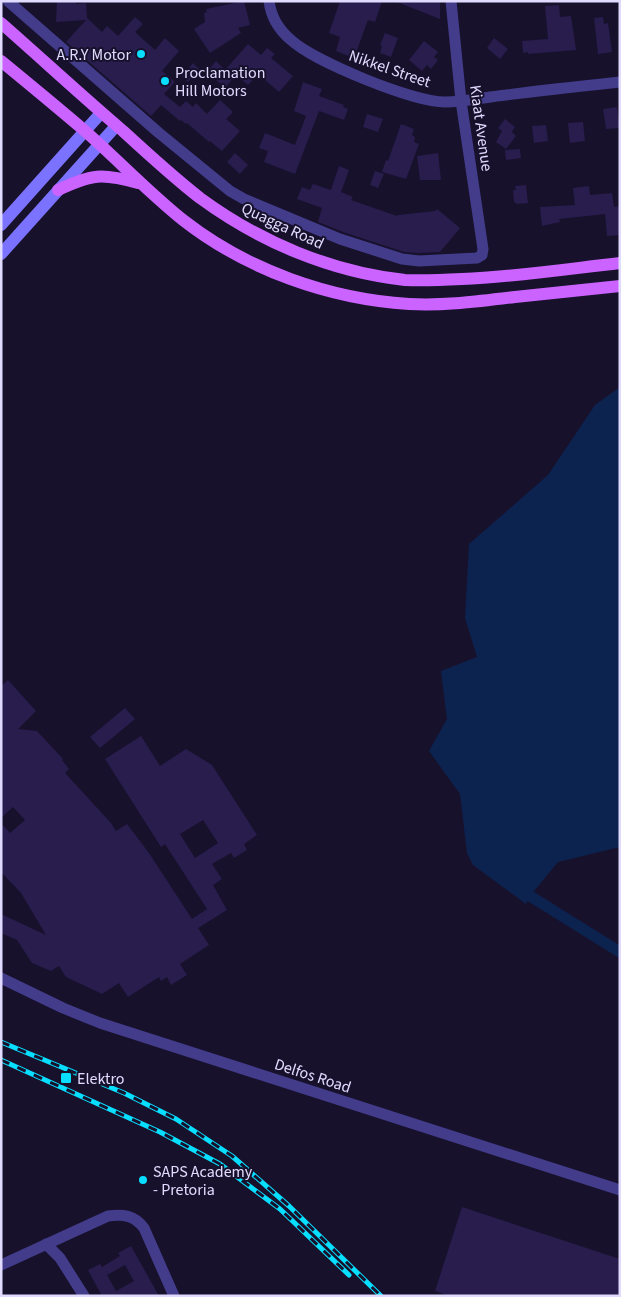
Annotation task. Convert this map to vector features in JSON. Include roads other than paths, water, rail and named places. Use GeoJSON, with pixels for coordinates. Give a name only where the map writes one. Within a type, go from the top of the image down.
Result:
{"type":"FeatureCollection","features":[{"type":"Feature","properties":{"kind":"main road","name":"Quagga Road"},"geometry":{"type":"LineString","coordinates":[[1,23],[116,126],[200,197],[230,218],[267,239],[298,253],[328,264],[405,280],[486,278],[620,263]]}},
{"type":"Feature","properties":{"kind":"main road"},"geometry":{"type":"LineString","coordinates":[[1,60],[85,131],[140,183],[183,220],[238,255],[291,279],[341,295],[410,304],[456,304],[620,286]]}},
{"type":"Feature","properties":{"kind":"main road"},"geometry":{"type":"LineString","coordinates":[[1,225],[101,112]]}},
{"type":"Feature","properties":{"kind":"main road"},"geometry":{"type":"LineString","coordinates":[[1,254],[116,126]]}},
{"type":"Feature","properties":{"kind":"main road"},"geometry":{"type":"LineString","coordinates":[[58,190],[78,181],[95,177],[109,176],[140,183]]}},
{"type":"Feature","properties":{"kind":"street","name":"Kiaat Avenue"},"geometry":{"type":"LineString","coordinates":[[8,1],[152,127],[244,200],[340,239],[402,259],[441,260],[479,257],[483,252],[461,101],[451,1]]}},
{"type":"Feature","properties":{"kind":"street","name":"Nikkel Street"},"geometry":{"type":"LineString","coordinates":[[269,1],[274,20],[290,40],[329,65],[407,94],[440,102],[620,82]]}},
{"type":"Feature","properties":{"kind":"street","name":"Delfos Road"},"geometry":{"type":"LineString","coordinates":[[1,978],[63,1008],[100,1023],[620,1190]]}},
{"type":"Feature","properties":{"kind":"street"},"geometry":{"type":"LineString","coordinates":[[1,1265],[108,1216],[119,1214],[136,1220],[144,1228],[174,1296]]}},
{"type":"Feature","properties":{"kind":"street"},"geometry":{"type":"LineString","coordinates":[[46,1244],[60,1258],[84,1296]]}},
{"type":"Feature","properties":{"kind":"water"},"geometry":{"type":"Polygon","coordinates":[[[620,387],[620,847],[558,862],[530,896],[526,904],[473,865],[467,853],[460,794],[429,751],[447,719],[441,671],[477,657],[465,618],[469,544],[548,475],[595,405],[620,387]]]}},
{"type":"Feature","properties":{"kind":"waterway"},"geometry":{"type":"LineString","coordinates":[[530,896],[620,952]]}},
{"type":"Feature","properties":{"kind":"railway"},"geometry":{"type":"LineString","coordinates":[[1,1042],[124,1093],[176,1119],[232,1156],[289,1206],[381,1296]]}},
{"type":"Feature","properties":{"kind":"railway"},"geometry":{"type":"LineString","coordinates":[[1,1060],[160,1132],[220,1164],[280,1209],[349,1275]]}},
{"type":"Feature","properties":{"kind":"place","name":"A.R.Y Motor"},"geometry":{"type":"Point","coordinates":[141,54]}},
{"type":"Feature","properties":{"kind":"place","name":"Proclamation Hill Motors"},"geometry":{"type":"Point","coordinates":[165,81]}},
{"type":"Feature","properties":{"kind":"place","name":"Elektro"},"geometry":{"type":"Point","coordinates":[66,1078]}},
{"type":"Feature","properties":{"kind":"place","name":"SAPS Academy - Pretoria"},"geometry":{"type":"Point","coordinates":[143,1180]}}]}
